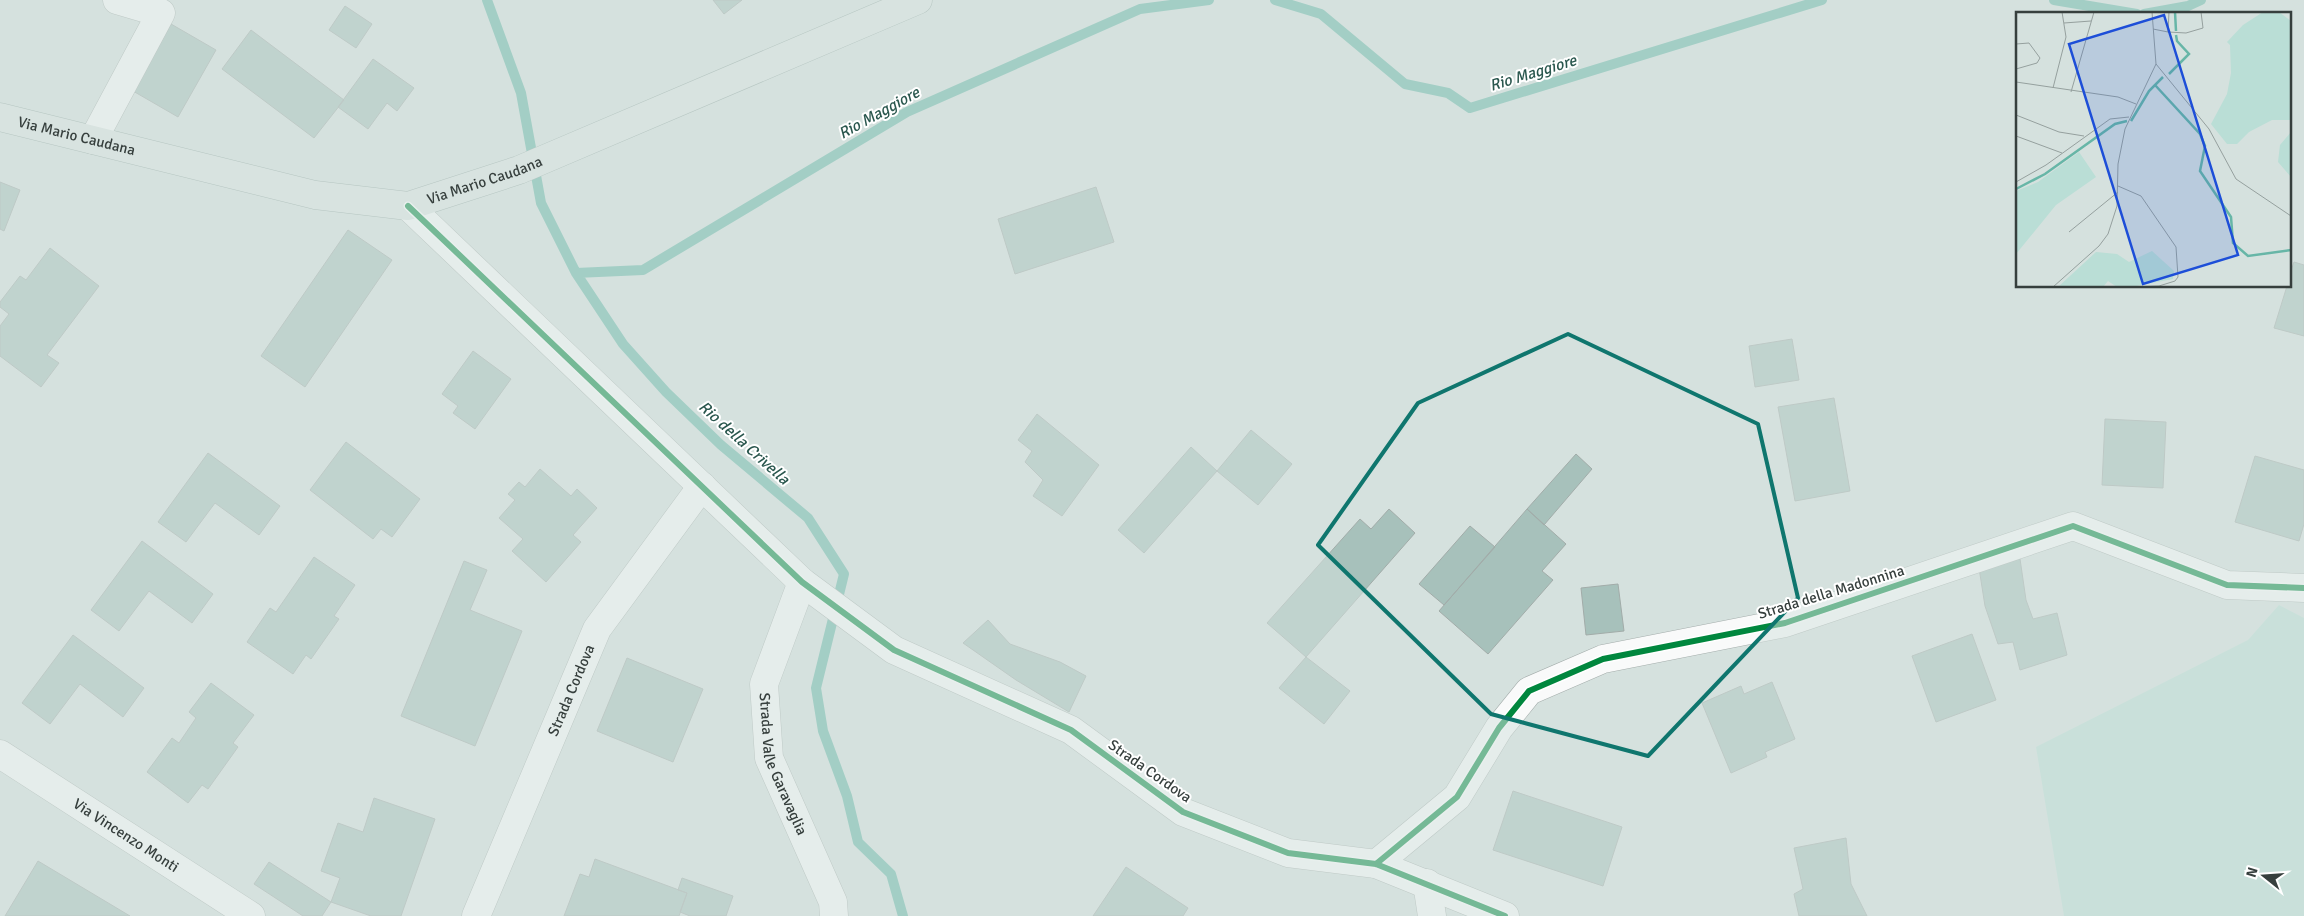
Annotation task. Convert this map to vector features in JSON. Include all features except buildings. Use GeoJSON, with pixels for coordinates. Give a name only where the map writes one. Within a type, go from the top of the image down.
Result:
{"type":"FeatureCollection","features":[{"type":"Feature","properties":{"kind":"main road","name":"Via Mario Caudana"},"geometry":{"type":"LineString","coordinates":[[0,117],[315,194],[408,206],[519,170],[918,0]]}},
{"type":"Feature","properties":{"kind":"street"},"geometry":{"type":"LineString","coordinates":[[92,140],[165,7],[117,0]]}},
{"type":"Feature","properties":{"kind":"street","name":"Strada Cordova"},"geometry":{"type":"LineString","coordinates":[[408,206],[809,588],[894,650],[1071,730],[1183,812],[1288,853],[1376,864],[1505,916]]}},
{"type":"Feature","properties":{"kind":"street","name":"Strada Cordova"},"geometry":{"type":"LineString","coordinates":[[476,916],[597,629],[702,486]]}},
{"type":"Feature","properties":{"kind":"street","name":"Strada della Madonnina"},"geometry":{"type":"LineString","coordinates":[[1376,864],[1457,797],[1499,728],[1530,691],[1603,659],[1785,623],[2073,526],[2227,585],[2304,588]]}},
{"type":"Feature","properties":{"kind":"street","name":"Strada Valle Garavaglia"},"geometry":{"type":"LineString","coordinates":[[809,588],[764,684],[769,758],[833,902],[834,916]]}},
{"type":"Feature","properties":{"kind":"street","name":"Via Vincenzo Monti"},"geometry":{"type":"LineString","coordinates":[[0,754],[252,916]]}},
{"type":"Feature","properties":{"kind":"street"},"geometry":{"type":"LineString","coordinates":[[1427,883],[1432,916]]}},
{"type":"Feature","properties":{"kind":"highlighted area"},"geometry":{"type":"Polygon","coordinates":[[[1568,334],[1758,424],[1798,598],[1648,756],[1491,714],[1318,545],[1418,403],[1568,334]]]}},
{"type":"Feature","properties":{"kind":"green space"},"geometry":{"type":"Polygon","coordinates":[[[2279,605],[2304,618],[2304,916],[2064,916],[2036,747],[2248,640],[2279,605]]]}},
{"type":"Feature","properties":{"kind":"waterway","name":"Rio della Crivella"},"geometry":{"type":"LineString","coordinates":[[487,0],[521,93],[541,203],[576,273],[623,344],[666,392],[721,445],[808,518],[844,574],[816,688],[823,731],[847,796],[858,842],[891,874],[903,916]]}},
{"type":"Feature","properties":{"kind":"waterway","name":"Rio Maggiore"},"geometry":{"type":"LineString","coordinates":[[576,273],[643,270],[907,112],[1140,9],[1209,0]]}},
{"type":"Feature","properties":{"kind":"waterway","name":"Rio Maggiore"},"geometry":{"type":"LineString","coordinates":[[1275,0],[1321,14],[1405,84],[1448,93],[1470,108],[1822,0]]}},
{"type":"Feature","properties":{"kind":"waterway","name":"Rio Maggiore"},"geometry":{"type":"LineString","coordinates":[[2054,0],[2125,12]]}},
{"type":"Feature","properties":{"kind":"waterway","name":"Rio Maggiore"},"geometry":{"type":"LineString","coordinates":[[2155,12],[2188,6],[2201,0]]}},
{"type":"Feature","properties":{"kind":"cycle path"},"geometry":{"type":"LineString","coordinates":[[408,206],[802,582],[894,650],[1071,730],[1183,812],[1288,853],[1376,864],[1505,916]]}},
{"type":"Feature","properties":{"kind":"cycle path"},"geometry":{"type":"LineString","coordinates":[[1376,864],[1457,797],[1499,728],[1529,691],[1603,659],[1785,623],[2073,526],[2227,585],[2304,588]]}}]}
